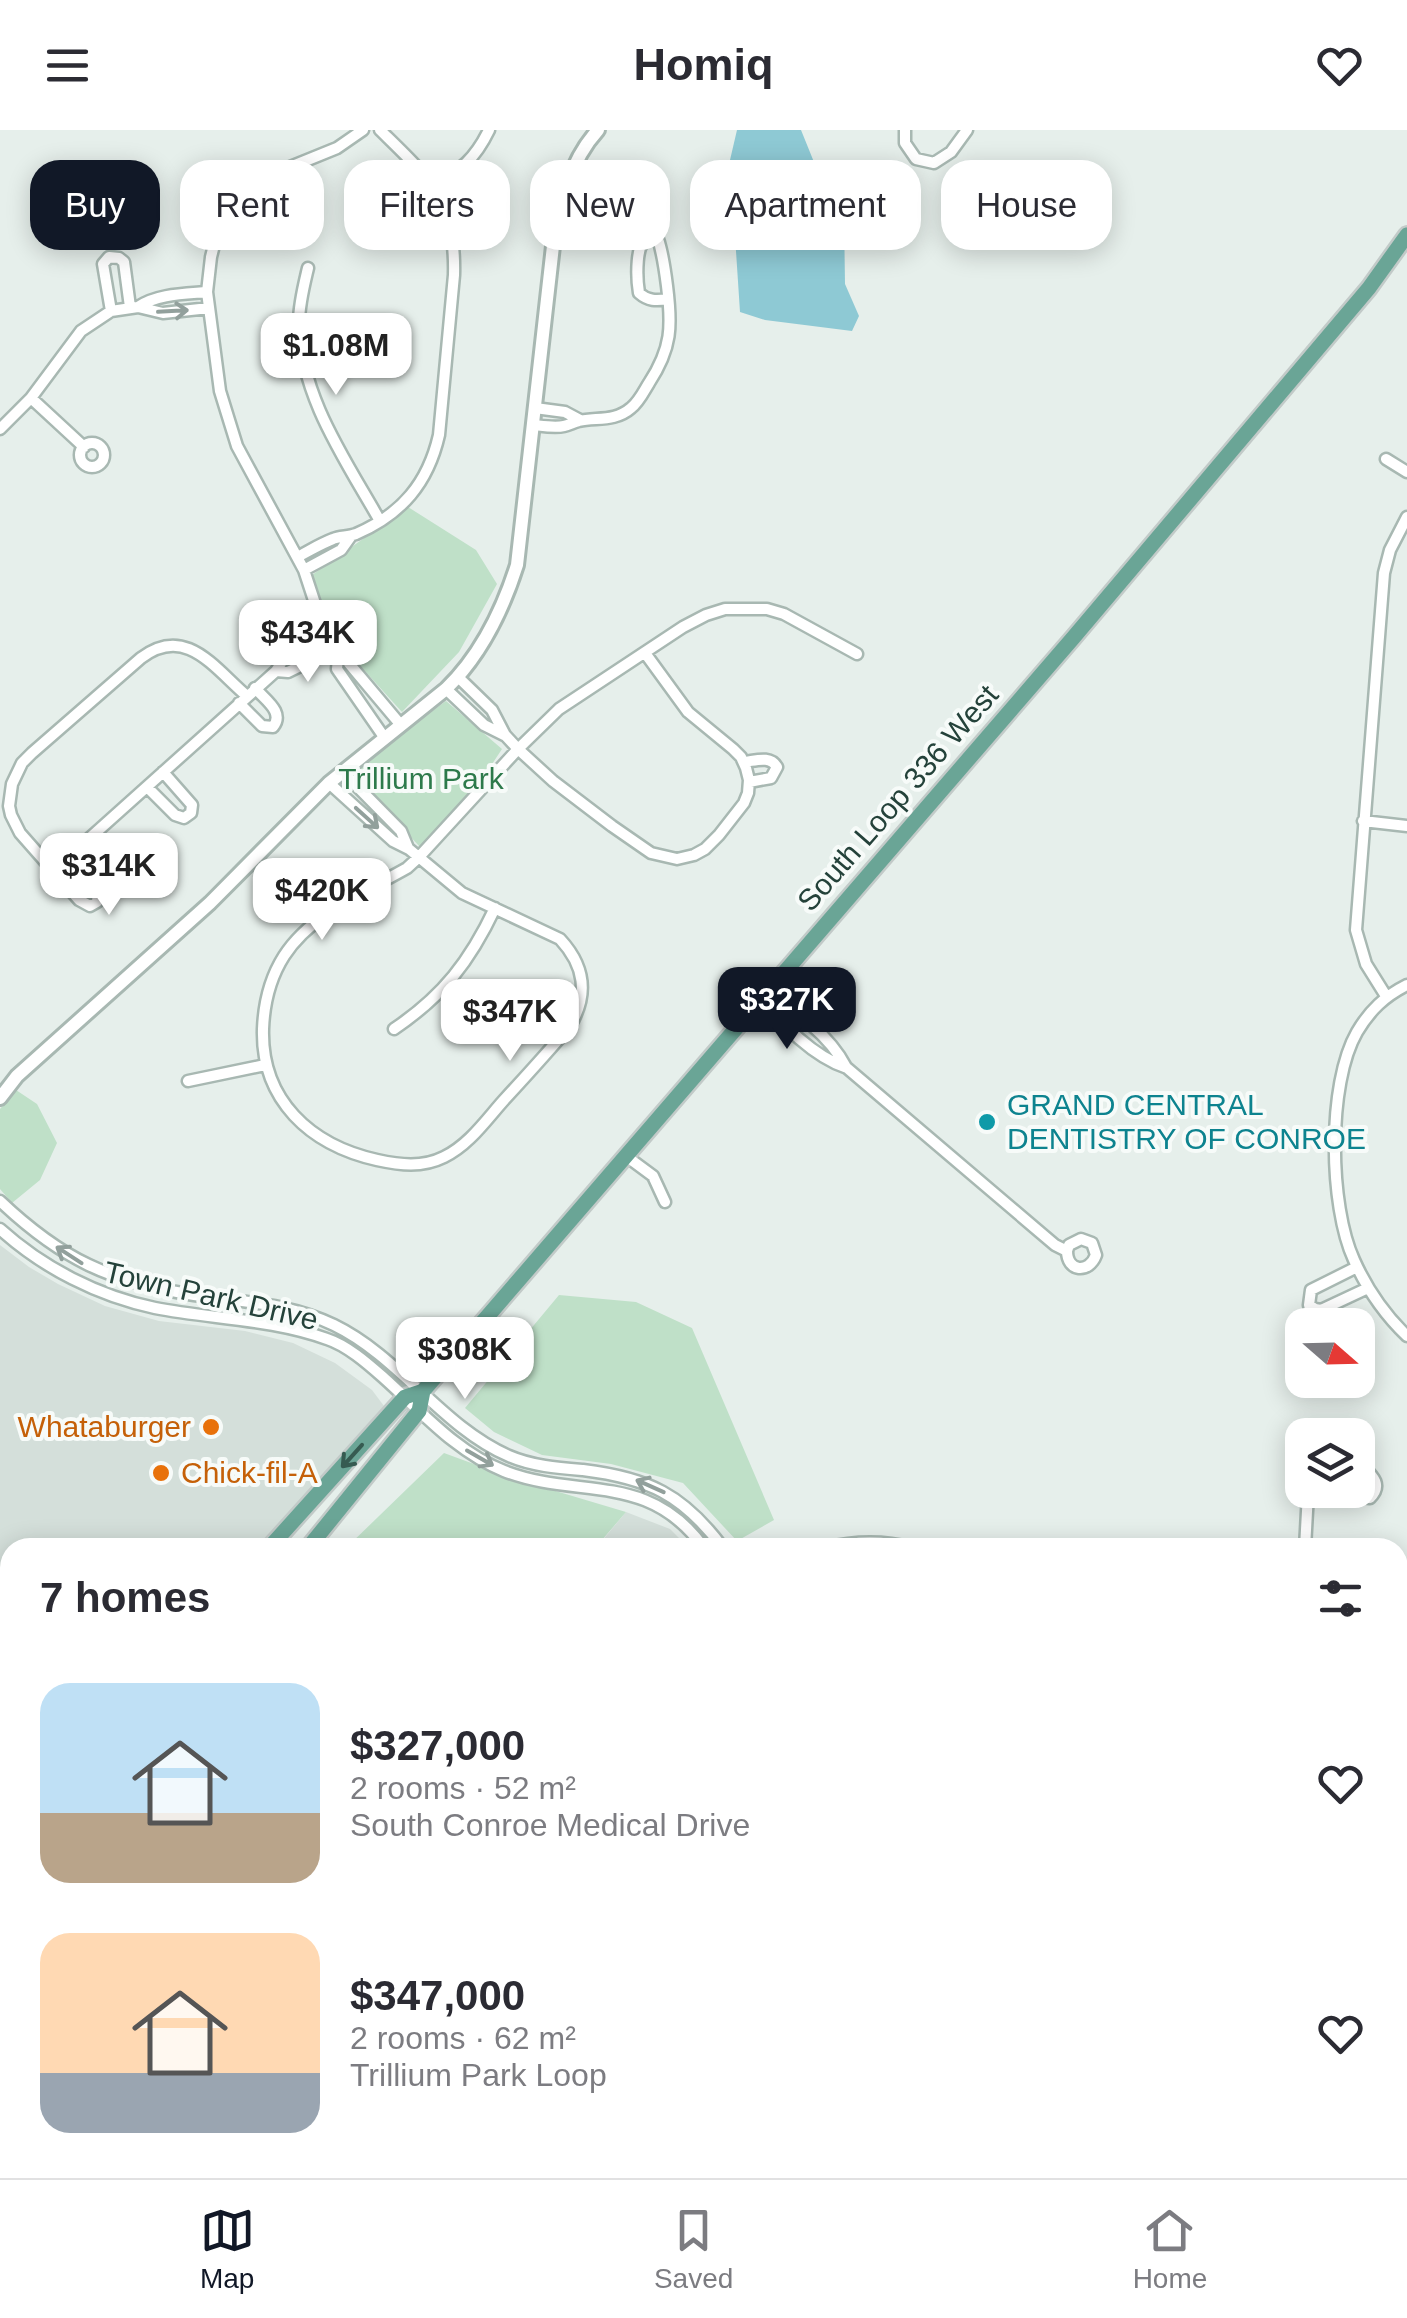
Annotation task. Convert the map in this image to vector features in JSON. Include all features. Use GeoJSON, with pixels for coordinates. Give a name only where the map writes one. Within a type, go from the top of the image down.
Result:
{"type":"FeatureCollection","features":[{"type":"Feature","properties":{"kind":"main road","name":"South Loop 336 West"},"geometry":{"type":"LineString","coordinates":[[422,1392],[1264,413],[1369,288],[1407,235]]}},
{"type":"Feature","properties":{"kind":"main road"},"geometry":{"type":"LineString","coordinates":[[277,1538],[405,1396],[422,1392],[419,1411],[316,1538]]}},
{"type":"Feature","properties":{"kind":"street"},"geometry":{"type":"LineString","coordinates":[[363,130],[337,148],[268,176],[244,196],[222,224],[215,241],[207,292],[220,391],[236,446],[304,570],[337,669],[384,737]]}},
{"type":"Feature","properties":{"kind":"street"},"geometry":{"type":"LineString","coordinates":[[380,130],[409,160]]}},
{"type":"Feature","properties":{"kind":"street"},"geometry":{"type":"LineString","coordinates":[[470,160],[489,130]]}},
{"type":"Feature","properties":{"kind":"street"},"geometry":{"type":"LineString","coordinates":[[0,1088],[210,903],[328,782],[446,690],[479,649],[496,620],[518,566],[553,246],[562,196],[582,147],[598,130]]}},
{"type":"Feature","properties":{"kind":"street"},"geometry":{"type":"LineString","coordinates":[[905,130],[905,143],[916,159],[934,163],[951,152],[966,130]]}},
{"type":"Feature","properties":{"kind":"street"},"geometry":{"type":"LineString","coordinates":[[533,425],[562,427],[621,414],[631,408],[661,365],[670,336],[668,299],[658,240],[651,236],[641,244],[638,254],[639,293],[645,299],[668,299]]}},
{"type":"Feature","properties":{"kind":"street"},"geometry":{"type":"LineString","coordinates":[[297,557],[337,537],[351,536],[404,504],[434,454],[455,250]]}},
{"type":"Feature","properties":{"kind":"street"},"geometry":{"type":"LineString","coordinates":[[111,311],[103,264],[110,257],[124,262],[134,307]]}},
{"type":"Feature","properties":{"kind":"street"},"geometry":{"type":"LineString","coordinates":[[308,268],[299,322],[310,389],[326,426],[380,521]]}},
{"type":"Feature","properties":{"kind":"street"},"geometry":{"type":"LineString","coordinates":[[0,429],[31,398],[81,331],[111,311],[160,298],[207,292]]}},
{"type":"Feature","properties":{"kind":"street"},"geometry":{"type":"LineString","coordinates":[[134,307],[163,313],[208,308]]}},
{"type":"Feature","properties":{"kind":"street"},"geometry":{"type":"LineString","coordinates":[[31,398],[84,447]]}},
{"type":"Feature","properties":{"kind":"street"},"geometry":{"type":"LineString","coordinates":[[535,408],[565,412],[580,420]]}},
{"type":"Feature","properties":{"kind":"street"},"geometry":{"type":"LineString","coordinates":[[1386,458],[1407,472]]}},
{"type":"Feature","properties":{"kind":"street"},"geometry":{"type":"LineString","coordinates":[[1386,996],[1366,964],[1356,930],[1384,573],[1390,550],[1407,518]]}},
{"type":"Feature","properties":{"kind":"street"},"geometry":{"type":"LineString","coordinates":[[304,570],[341,550],[351,536]]}},
{"type":"Feature","properties":{"kind":"street"},"geometry":{"type":"LineString","coordinates":[[328,782],[393,841],[409,849],[420,858],[462,893],[560,939],[579,968],[582,996],[570,1026],[459,1148],[430,1163],[395,1164],[333,1146],[302,1124],[280,1096],[265,1065],[263,1032],[271,982],[286,953],[312,926],[420,858],[559,708],[706,615],[748,608],[784,614],[857,654]]}},
{"type":"Feature","properties":{"kind":"street"},"geometry":{"type":"LineString","coordinates":[[54,870],[276,671],[283,660],[326,637]]}},
{"type":"Feature","properties":{"kind":"street"},"geometry":{"type":"LineString","coordinates":[[68,857],[98,891],[97,902],[90,906],[79,900],[14,824],[9,806],[12,784],[16,772],[32,753],[130,667],[159,647],[189,648],[247,696]]}},
{"type":"Feature","properties":{"kind":"street"},"geometry":{"type":"LineString","coordinates":[[446,690],[601,818],[651,853],[677,858],[694,856],[705,849],[744,803],[749,782],[744,762],[688,712],[645,653]]}},
{"type":"Feature","properties":{"kind":"street"},"geometry":{"type":"LineString","coordinates":[[276,671],[288,672],[335,654]]}},
{"type":"Feature","properties":{"kind":"street"},"geometry":{"type":"LineString","coordinates":[[335,654],[347,662],[400,724]]}},
{"type":"Feature","properties":{"kind":"street"},"geometry":{"type":"LineString","coordinates":[[458,677],[492,710],[505,736]]}},
{"type":"Feature","properties":{"kind":"street"},"geometry":{"type":"LineString","coordinates":[[744,762],[768,759],[777,768],[771,778],[749,782]]}},
{"type":"Feature","properties":{"kind":"street"},"geometry":{"type":"LineString","coordinates":[[342,771],[401,831],[409,849]]}},
{"type":"Feature","properties":{"kind":"street"},"geometry":{"type":"LineString","coordinates":[[147,787],[175,815],[188,816],[192,805],[163,772]]}},
{"type":"Feature","properties":{"kind":"street"},"geometry":{"type":"LineString","coordinates":[[1363,821],[1407,826]]}},
{"type":"Feature","properties":{"kind":"street"},"geometry":{"type":"LineString","coordinates":[[394,1029],[443,989],[478,945],[496,908]]}},
{"type":"Feature","properties":{"kind":"street"},"geometry":{"type":"LineString","coordinates":[[1407,985],[1386,996],[1358,1030],[1340,1085],[1336,1157],[1338,1204],[1352,1256],[1368,1288],[1407,1336]]}},
{"type":"Feature","properties":{"kind":"street"},"geometry":{"type":"LineString","coordinates":[[764,996],[772,1014],[829,1062],[847,1068],[1055,1245],[1067,1251]]}},
{"type":"Feature","properties":{"kind":"street"},"geometry":{"type":"LineString","coordinates":[[188,1082],[265,1065]]}},
{"type":"Feature","properties":{"kind":"street"},"geometry":{"type":"LineString","coordinates":[[0,1098],[17,1076]]}},
{"type":"Feature","properties":{"kind":"street"},"geometry":{"type":"LineString","coordinates":[[626,1156],[653,1176],[665,1202]]}},
{"type":"Feature","properties":{"kind":"street","name":"Town Park Drive"},"geometry":{"type":"LineString","coordinates":[[0,1201],[41,1236],[96,1270],[163,1289],[280,1306],[333,1324],[372,1349],[482,1442],[510,1457],[536,1464],[616,1474],[653,1486],[685,1506],[715,1538]]}},
{"type":"Feature","properties":{"kind":"street","name":"Town Park Drive"},"geometry":{"type":"LineString","coordinates":[[0,1229],[50,1266],[96,1290],[154,1308],[254,1321],[328,1339],[360,1358],[481,1460],[533,1480],[616,1490],[643,1499],[676,1518],[695,1538]]}},
{"type":"Feature","properties":{"kind":"street"},"geometry":{"type":"LineString","coordinates":[[1358,1266],[1311,1290],[1310,1305],[1321,1310],[1368,1288]]}},
{"type":"Feature","properties":{"kind":"street"},"geometry":{"type":"LineString","coordinates":[[533,1480],[536,1464]]}},
{"type":"Feature","properties":{"kind":"street"},"geometry":{"type":"LineString","coordinates":[[1306,1538],[1307,1508]]}},
{"type":"Feature","properties":{"kind":"shaded area"},"geometry":{"type":"Polygon","coordinates":[[[0,1245],[58,1284],[105,1306],[159,1321],[245,1331],[293,1343],[335,1363],[372,1390],[384,1406],[270,1538],[0,1538],[0,1245]]]}},
{"type":"Feature","properties":{"kind":"shaded area"},"geometry":{"type":"Polygon","coordinates":[[[626,1512],[670,1529],[679,1538],[604,1538],[626,1512]]]}},
{"type":"Feature","properties":{"kind":"green space"},"geometry":{"type":"Polygon","coordinates":[[[408,507],[476,550],[497,584],[459,652],[402,712],[334,637],[312,575],[408,507]]]}},
{"type":"Feature","properties":{"kind":"green space","name":"Trillium Park"},"geometry":{"type":"Polygon","coordinates":[[[446,701],[502,749],[477,787],[420,847],[349,771],[446,701]]]}},
{"type":"Feature","properties":{"kind":"green space"},"geometry":{"type":"Polygon","coordinates":[[[16,1090],[37,1104],[57,1143],[40,1180],[12,1203],[0,1189],[0,1109],[16,1090]]]}},
{"type":"Feature","properties":{"kind":"green space"},"geometry":{"type":"Polygon","coordinates":[[[559,1295],[636,1302],[692,1328],[774,1520],[742,1538],[734,1538],[683,1483],[611,1464],[542,1455],[494,1432],[465,1408],[559,1295]]]}},
{"type":"Feature","properties":{"kind":"green space"},"geometry":{"type":"Polygon","coordinates":[[[444,1453],[626,1512],[604,1538],[356,1538],[444,1453]]]}},
{"type":"Feature","properties":{"kind":"water"},"geometry":{"type":"Polygon","coordinates":[[[737,130],[801,130],[813,160],[730,160],[737,130]]]}},
{"type":"Feature","properties":{"kind":"water"},"geometry":{"type":"Polygon","coordinates":[[[736,250],[845,250],[845,284],[859,316],[852,331],[765,320],[740,312],[736,250]]]}},
{"type":"Feature","properties":{"kind":"place","name":"GRAND CENTRAL DENTISTRY OF CONROE"},"geometry":{"type":"Point","coordinates":[987,1122]}},
{"type":"Feature","properties":{"kind":"place","name":"Whataburger"},"geometry":{"type":"Point","coordinates":[211,1427]}},
{"type":"Feature","properties":{"kind":"place","name":"Chick-fil-A"},"geometry":{"type":"Point","coordinates":[161,1473]}}]}
